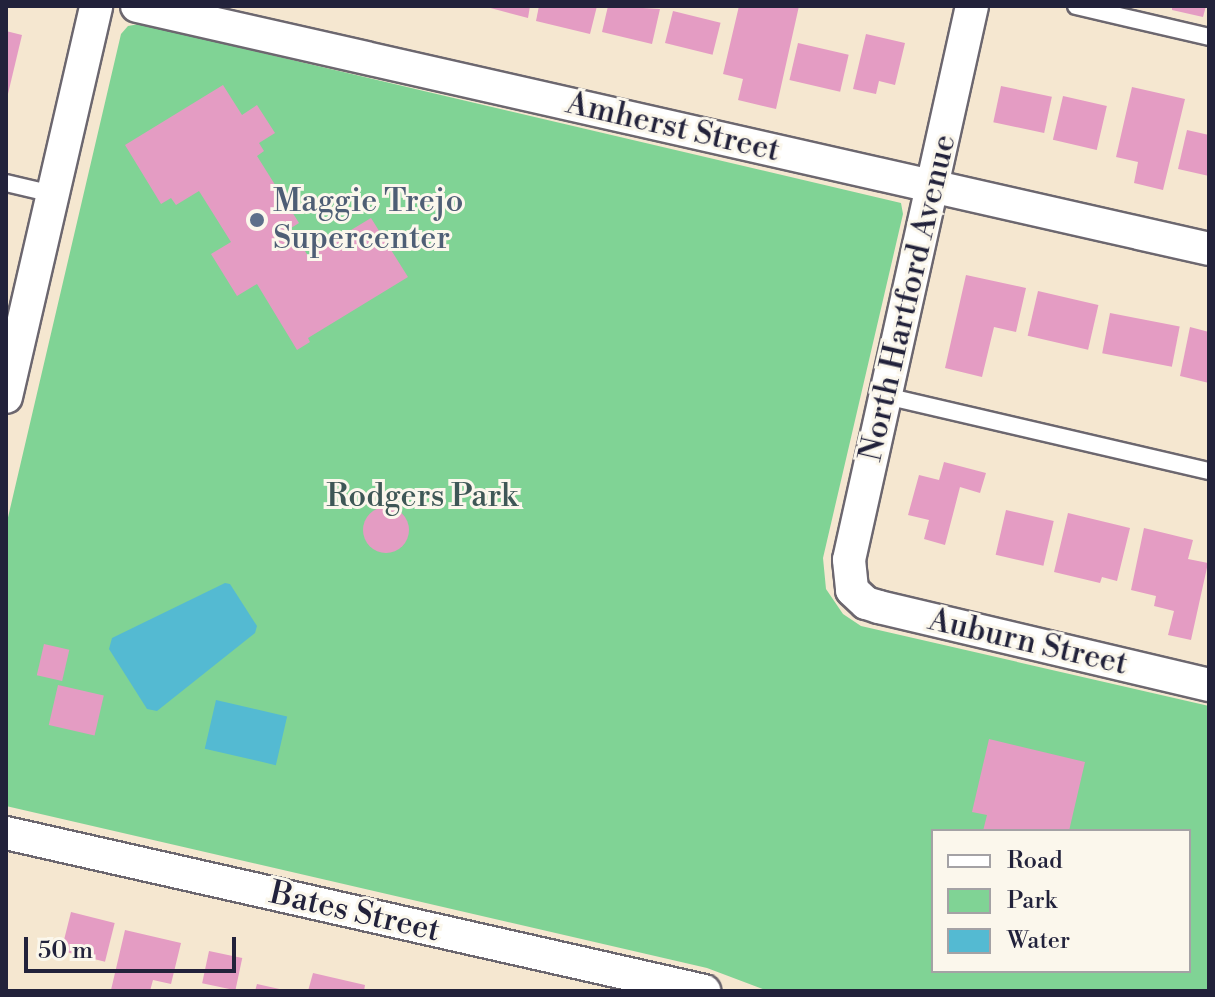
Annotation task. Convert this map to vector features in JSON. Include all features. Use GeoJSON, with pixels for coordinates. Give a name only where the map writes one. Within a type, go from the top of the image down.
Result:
{"type":"FeatureCollection","features":[{"type":"Feature","properties":{"kind":"street"},"geometry":{"type":"LineString","coordinates":[[6,397],[96,6]]}},
{"type":"Feature","properties":{"kind":"street","name":"Amherst Street"},"geometry":{"type":"LineString","coordinates":[[137,6],[1209,249]]}},
{"type":"Feature","properties":{"kind":"street","name":"North Hartford Avenue"},"geometry":{"type":"LineString","coordinates":[[852,590],[849,560],[972,6]]}},
{"type":"Feature","properties":{"kind":"street","name":"Auburn Street"},"geometry":{"type":"LineString","coordinates":[[852,590],[866,603],[879,607],[1209,685]]}},
{"type":"Feature","properties":{"kind":"street","name":"Bates Street"},"geometry":{"type":"LineString","coordinates":[[6,833],[704,991]]}},
{"type":"Feature","properties":{"kind":"lane"},"geometry":{"type":"LineString","coordinates":[[1076,6],[1209,37]]}},
{"type":"Feature","properties":{"kind":"lane"},"geometry":{"type":"LineString","coordinates":[[6,183],[53,194]]}},
{"type":"Feature","properties":{"kind":"lane"},"geometry":{"type":"LineString","coordinates":[[886,396],[1209,471]]}},
{"type":"Feature","properties":{"kind":"green space","name":"Rodgers Park"},"geometry":{"type":"Polygon","coordinates":[[[139,24],[901,203],[903,214],[823,558],[826,589],[843,614],[861,626],[1209,706],[1209,991],[768,991],[707,968],[6,806],[6,526],[121,34],[128,26],[139,24]]]}},
{"type":"Feature","properties":{"kind":"water"},"geometry":{"type":"Polygon","coordinates":[[[225,583],[230,584],[257,626],[255,633],[157,711],[147,709],[109,649],[112,638],[225,583]]]}},
{"type":"Feature","properties":{"kind":"water"},"geometry":{"type":"Polygon","coordinates":[[[216,700],[287,716],[276,765],[205,749],[216,700]]]}},
{"type":"Feature","properties":{"kind":"building"},"geometry":{"type":"Polygon","coordinates":[[[483,6],[530,6],[528,18],[483,6]]]}},
{"type":"Feature","properties":{"kind":"building"},"geometry":{"type":"Polygon","coordinates":[[[539,6],[597,6],[590,34],[536,21],[539,6]]]}},
{"type":"Feature","properties":{"kind":"building"},"geometry":{"type":"Polygon","coordinates":[[[608,6],[660,9],[652,44],[602,32],[608,6]]]}},
{"type":"Feature","properties":{"kind":"building"},"geometry":{"type":"Polygon","coordinates":[[[739,6],[799,6],[776,109],[738,100],[743,79],[723,74],[739,6]]]}},
{"type":"Feature","properties":{"kind":"building"},"geometry":{"type":"Polygon","coordinates":[[[1172,6],[1206,6],[1203,17],[1172,10],[1172,6]]]}},
{"type":"Feature","properties":{"kind":"building"},"geometry":{"type":"Polygon","coordinates":[[[673,11],[721,23],[713,55],[665,43],[673,11]]]}},
{"type":"Feature","properties":{"kind":"building"},"geometry":{"type":"Polygon","coordinates":[[[6,31],[22,35],[7,98],[6,98],[6,31]]]}},
{"type":"Feature","properties":{"kind":"building"},"geometry":{"type":"Polygon","coordinates":[[[866,34],[905,43],[895,85],[879,81],[876,94],[853,89],[866,34]]]}},
{"type":"Feature","properties":{"kind":"building"},"geometry":{"type":"Polygon","coordinates":[[[798,43],[849,55],[840,92],[789,80],[798,43]]]}},
{"type":"Feature","properties":{"kind":"building","name":"Maggie Trejo Supercenter"},"geometry":{"type":"Polygon","coordinates":[[[223,85],[242,115],[257,105],[275,133],[259,143],[264,151],[257,156],[299,223],[291,228],[308,256],[371,218],[408,277],[308,338],[310,342],[297,350],[257,284],[237,296],[211,254],[231,242],[199,191],[176,205],[171,198],[161,204],[125,145],[223,85]]]}},
{"type":"Feature","properties":{"kind":"building"},"geometry":{"type":"Polygon","coordinates":[[[1001,86],[1052,97],[1044,133],[993,122],[1001,86]]]}},
{"type":"Feature","properties":{"kind":"building"},"geometry":{"type":"Polygon","coordinates":[[[1132,87],[1185,99],[1163,190],[1134,183],[1138,162],[1116,157],[1132,87]]]}},
{"type":"Feature","properties":{"kind":"building"},"geometry":{"type":"Polygon","coordinates":[[[1063,96],[1107,106],[1097,150],[1053,140],[1063,96]]]}},
{"type":"Feature","properties":{"kind":"building"},"geometry":{"type":"Polygon","coordinates":[[[1187,130],[1209,135],[1209,176],[1178,169],[1187,130]]]}},
{"type":"Feature","properties":{"kind":"building"},"geometry":{"type":"Polygon","coordinates":[[[966,275],[1026,288],[1016,332],[994,327],[982,377],[945,368],[966,275]]]}},
{"type":"Feature","properties":{"kind":"building"},"geometry":{"type":"Polygon","coordinates":[[[1038,291],[1098,305],[1088,350],[1028,336],[1038,291]]]}},
{"type":"Feature","properties":{"kind":"building"},"geometry":{"type":"Polygon","coordinates":[[[1110,313],[1180,327],[1172,367],[1102,353],[1110,313]]]}},
{"type":"Feature","properties":{"kind":"building"},"geometry":{"type":"Polygon","coordinates":[[[1190,327],[1209,332],[1209,383],[1180,376],[1190,327]]]}},
{"type":"Feature","properties":{"kind":"building"},"geometry":{"type":"Polygon","coordinates":[[[944,462],[986,473],[980,493],[960,487],[945,545],[924,539],[929,520],[908,515],[919,475],[939,480],[944,462]]]}},
{"type":"Feature","properties":{"kind":"building"},"geometry":{"type":"Polygon","coordinates":[[[386,507],[403,513],[409,530],[403,547],[386,553],[369,547],[363,530],[369,513],[386,507]]]}},
{"type":"Feature","properties":{"kind":"building"},"geometry":{"type":"Polygon","coordinates":[[[1006,510],[1054,521],[1043,566],[996,555],[1006,510]]]}},
{"type":"Feature","properties":{"kind":"building"},"geometry":{"type":"Polygon","coordinates":[[[1068,513],[1130,528],[1117,581],[1102,577],[1100,583],[1054,572],[1068,513]]]}},
{"type":"Feature","properties":{"kind":"building"},"geometry":{"type":"Polygon","coordinates":[[[1144,528],[1193,540],[1188,559],[1208,563],[1191,640],[1168,635],[1174,611],[1154,606],[1156,596],[1131,590],[1144,528]]]}},
{"type":"Feature","properties":{"kind":"building"},"geometry":{"type":"Polygon","coordinates":[[[44,644],[69,650],[62,681],[37,675],[44,644]]]}},
{"type":"Feature","properties":{"kind":"building"},"geometry":{"type":"Polygon","coordinates":[[[58,685],[104,696],[95,736],[49,725],[58,685]]]}},
{"type":"Feature","properties":{"kind":"building"},"geometry":{"type":"Polygon","coordinates":[[[989,739],[1085,762],[1069,829],[984,829],[987,815],[972,812],[989,739]]]}},
{"type":"Feature","properties":{"kind":"building"},"geometry":{"type":"Polygon","coordinates":[[[71,912],[115,923],[105,962],[61,951],[71,912]]]}},
{"type":"Feature","properties":{"kind":"building"},"geometry":{"type":"Polygon","coordinates":[[[125,930],[181,943],[171,984],[153,980],[150,991],[111,990],[125,930]]]}},
{"type":"Feature","properties":{"kind":"building"},"geometry":{"type":"Polygon","coordinates":[[[209,951],[242,958],[235,990],[202,983],[209,951]]]}},
{"type":"Feature","properties":{"kind":"building"},"geometry":{"type":"Polygon","coordinates":[[[313,973],[365,985],[364,991],[308,991],[313,973]]]}},
{"type":"Feature","properties":{"kind":"building"},"geometry":{"type":"Polygon","coordinates":[[[257,984],[284,990],[284,991],[255,991],[257,984]]]}},
{"type":"Feature","properties":{"kind":"place","name":"Maggie Trejo Supercenter"},"geometry":{"type":"Point","coordinates":[257,220]}}]}
